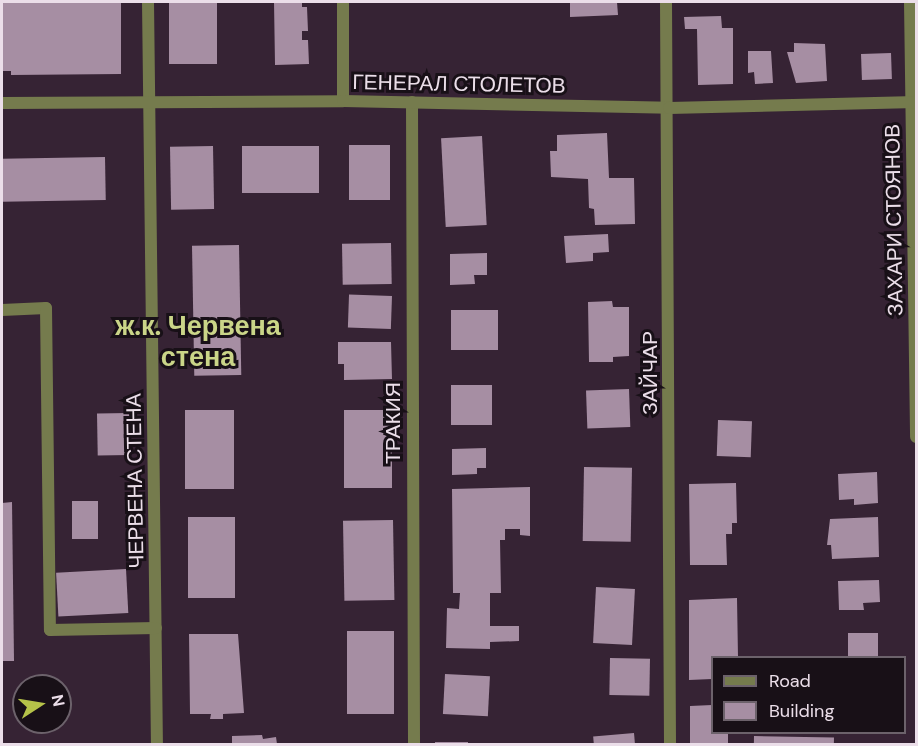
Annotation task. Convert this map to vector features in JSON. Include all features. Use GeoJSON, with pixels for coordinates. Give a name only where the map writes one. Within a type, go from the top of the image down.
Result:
{"type":"FeatureCollection","features":[{"type":"Feature","properties":{"kind":"street","name":"ЧЕРВЕНА СТЕНА"},"geometry":{"type":"LineString","coordinates":[[148,2],[157,744]]}},
{"type":"Feature","properties":{"kind":"street"},"geometry":{"type":"LineString","coordinates":[[343,2],[344,101]]}},
{"type":"Feature","properties":{"kind":"street","name":"ЗАЙЧАР"},"geometry":{"type":"LineString","coordinates":[[666,2],[669,108],[670,744]]}},
{"type":"Feature","properties":{"kind":"street","name":"ЗАХАРИ СТОЯНОВ"},"geometry":{"type":"LineString","coordinates":[[910,2],[914,102],[916,437]]}},
{"type":"Feature","properties":{"kind":"street","name":"ГЕНЕРАЛ СТОЛЕТОВ"},"geometry":{"type":"LineString","coordinates":[[2,103],[150,100],[344,101],[669,108],[914,102]]}},
{"type":"Feature","properties":{"kind":"street","name":"ТРАКИЯ"},"geometry":{"type":"LineString","coordinates":[[412,102],[414,744]]}},
{"type":"Feature","properties":{"kind":"street"},"geometry":{"type":"LineString","coordinates":[[2,310],[46,308],[50,630],[156,628]]}},
{"type":"Feature","properties":{"kind":"building"},"geometry":{"type":"Polygon","coordinates":[[[2,2],[121,2],[121,74],[11,75],[11,71],[2,71],[2,2]]]}},
{"type":"Feature","properties":{"kind":"building"},"geometry":{"type":"Polygon","coordinates":[[[169,2],[217,2],[217,64],[169,64],[169,2]]]}},
{"type":"Feature","properties":{"kind":"building"},"geometry":{"type":"Polygon","coordinates":[[[274,2],[302,2],[302,7],[307,7],[308,31],[302,31],[302,40],[308,40],[309,64],[275,65],[274,2]]]}},
{"type":"Feature","properties":{"kind":"building"},"geometry":{"type":"Polygon","coordinates":[[[570,2],[617,2],[618,15],[570,17],[570,2]]]}},
{"type":"Feature","properties":{"kind":"building"},"geometry":{"type":"Polygon","coordinates":[[[721,16],[722,28],[733,28],[733,84],[698,85],[697,29],[685,29],[684,17],[721,16]]]}},
{"type":"Feature","properties":{"kind":"building"},"geometry":{"type":"Polygon","coordinates":[[[794,43],[825,44],[827,81],[796,83],[787,52],[794,52],[794,43]]]}},
{"type":"Feature","properties":{"kind":"building"},"geometry":{"type":"Polygon","coordinates":[[[748,51],[771,51],[773,83],[755,84],[754,72],[748,73],[748,51]]]}},
{"type":"Feature","properties":{"kind":"building"},"geometry":{"type":"Polygon","coordinates":[[[891,53],[892,79],[862,80],[861,54],[891,53]]]}},
{"type":"Feature","properties":{"kind":"building"},"geometry":{"type":"Polygon","coordinates":[[[607,133],[609,178],[634,178],[635,224],[595,225],[594,209],[589,208],[588,179],[551,177],[550,151],[557,151],[557,135],[607,133]]]}},
{"type":"Feature","properties":{"kind":"building"},"geometry":{"type":"Polygon","coordinates":[[[482,136],[487,225],[446,227],[441,138],[482,136]]]}},
{"type":"Feature","properties":{"kind":"building"},"geometry":{"type":"Polygon","coordinates":[[[349,145],[390,145],[390,200],[349,200],[349,145]]]}},
{"type":"Feature","properties":{"kind":"building"},"geometry":{"type":"Polygon","coordinates":[[[213,146],[214,209],[171,210],[170,147],[213,146]]]}},
{"type":"Feature","properties":{"kind":"building"},"geometry":{"type":"Polygon","coordinates":[[[242,146],[319,146],[319,193],[242,193],[242,146]]]}},
{"type":"Feature","properties":{"kind":"building"},"geometry":{"type":"Polygon","coordinates":[[[105,157],[106,200],[3,202],[2,159],[105,157]]]}},
{"type":"Feature","properties":{"kind":"building"},"geometry":{"type":"Polygon","coordinates":[[[608,234],[609,252],[593,253],[593,261],[566,263],[564,236],[608,234]]]}},
{"type":"Feature","properties":{"kind":"building"},"geometry":{"type":"Polygon","coordinates":[[[391,243],[392,284],[343,285],[342,244],[391,243]]]}},
{"type":"Feature","properties":{"kind":"building"},"geometry":{"type":"Polygon","coordinates":[[[239,245],[241,375],[194,376],[192,246],[239,245]]]}},
{"type":"Feature","properties":{"kind":"building"},"geometry":{"type":"Polygon","coordinates":[[[487,253],[487,275],[474,275],[475,284],[450,285],[450,254],[487,253]]]}},
{"type":"Feature","properties":{"kind":"building"},"geometry":{"type":"Polygon","coordinates":[[[349,294],[392,296],[391,329],[348,327],[349,294]]]}},
{"type":"Feature","properties":{"kind":"building"},"geometry":{"type":"Polygon","coordinates":[[[612,301],[613,307],[629,307],[629,356],[613,357],[613,362],[589,362],[588,302],[612,301]]]}},
{"type":"Feature","properties":{"kind":"building"},"geometry":{"type":"Polygon","coordinates":[[[451,310],[498,310],[498,350],[451,350],[451,310]]]}},
{"type":"Feature","properties":{"kind":"building"},"geometry":{"type":"Polygon","coordinates":[[[338,342],[391,342],[392,379],[344,380],[344,364],[338,364],[338,342]]]}},
{"type":"Feature","properties":{"kind":"building"},"geometry":{"type":"Polygon","coordinates":[[[451,385],[492,385],[492,425],[451,425],[451,385]]]}},
{"type":"Feature","properties":{"kind":"building"},"geometry":{"type":"Polygon","coordinates":[[[629,389],[630,427],[587,428],[586,391],[629,389]]]}},
{"type":"Feature","properties":{"kind":"building"},"geometry":{"type":"Polygon","coordinates":[[[185,410],[234,410],[234,489],[185,489],[185,410]]]}},
{"type":"Feature","properties":{"kind":"building"},"geometry":{"type":"Polygon","coordinates":[[[344,410],[392,410],[392,488],[344,488],[344,410]]]}},
{"type":"Feature","properties":{"kind":"building"},"geometry":{"type":"Polygon","coordinates":[[[129,413],[130,455],[98,456],[97,414],[129,413]]]}},
{"type":"Feature","properties":{"kind":"building"},"geometry":{"type":"Polygon","coordinates":[[[718,420],[752,421],[751,457],[717,456],[718,420]]]}},
{"type":"Feature","properties":{"kind":"building"},"geometry":{"type":"Polygon","coordinates":[[[486,448],[486,468],[477,468],[477,474],[452,475],[452,449],[486,448]]]}},
{"type":"Feature","properties":{"kind":"building"},"geometry":{"type":"Polygon","coordinates":[[[584,467],[632,468],[631,542],[583,541],[584,467]]]}},
{"type":"Feature","properties":{"kind":"building"},"geometry":{"type":"Polygon","coordinates":[[[877,472],[878,503],[854,505],[854,499],[839,500],[838,474],[877,472]]]}},
{"type":"Feature","properties":{"kind":"building"},"geometry":{"type":"Polygon","coordinates":[[[736,483],[737,523],[732,523],[732,534],[726,534],[727,565],[690,565],[689,484],[736,483]]]}},
{"type":"Feature","properties":{"kind":"building"},"geometry":{"type":"Polygon","coordinates":[[[530,487],[530,536],[520,535],[520,529],[505,529],[505,540],[500,540],[501,593],[490,593],[490,626],[519,626],[519,641],[490,642],[490,649],[446,648],[447,608],[459,609],[460,593],[453,593],[452,489],[530,487]]]}},
{"type":"Feature","properties":{"kind":"building"},"geometry":{"type":"Polygon","coordinates":[[[72,501],[98,501],[98,539],[72,539],[72,501]]]}},
{"type":"Feature","properties":{"kind":"building"},"geometry":{"type":"Polygon","coordinates":[[[12,502],[14,661],[2,661],[2,503],[12,502]]]}},
{"type":"Feature","properties":{"kind":"building"},"geometry":{"type":"Polygon","coordinates":[[[188,517],[235,517],[235,598],[188,598],[188,517]]]}},
{"type":"Feature","properties":{"kind":"building"},"geometry":{"type":"Polygon","coordinates":[[[878,517],[879,557],[832,559],[831,545],[827,545],[830,519],[878,517]]]}},
{"type":"Feature","properties":{"kind":"building"},"geometry":{"type":"Polygon","coordinates":[[[393,520],[394,600],[344,601],[343,521],[393,520]]]}},
{"type":"Feature","properties":{"kind":"building"},"geometry":{"type":"Polygon","coordinates":[[[126,569],[128,613],[58,617],[56,573],[126,569]]]}},
{"type":"Feature","properties":{"kind":"building"},"geometry":{"type":"Polygon","coordinates":[[[879,580],[880,602],[863,603],[864,610],[839,610],[838,581],[879,580]]]}},
{"type":"Feature","properties":{"kind":"building"},"geometry":{"type":"Polygon","coordinates":[[[596,587],[635,589],[632,645],[593,643],[596,587]]]}},
{"type":"Feature","properties":{"kind":"building"},"geometry":{"type":"Polygon","coordinates":[[[737,598],[738,656],[711,656],[711,679],[689,680],[689,600],[737,598]]]}},
{"type":"Feature","properties":{"kind":"building"},"geometry":{"type":"Polygon","coordinates":[[[347,631],[394,631],[394,714],[347,714],[347,631]]]}},
{"type":"Feature","properties":{"kind":"building"},"geometry":{"type":"Polygon","coordinates":[[[848,633],[878,633],[878,656],[848,656],[848,633]]]}},
{"type":"Feature","properties":{"kind":"building"},"geometry":{"type":"Polygon","coordinates":[[[189,634],[238,634],[244,713],[223,714],[223,719],[210,719],[211,714],[190,714],[189,634]]]}},
{"type":"Feature","properties":{"kind":"building"},"geometry":{"type":"Polygon","coordinates":[[[610,658],[650,659],[649,696],[609,695],[610,658]]]}},
{"type":"Feature","properties":{"kind":"building"},"geometry":{"type":"Polygon","coordinates":[[[445,674],[490,676],[488,716],[443,714],[445,674]]]}},
{"type":"Feature","properties":{"kind":"building"},"geometry":{"type":"Polygon","coordinates":[[[711,705],[711,734],[728,734],[728,744],[690,744],[690,706],[711,705]]]}},
{"type":"Feature","properties":{"kind":"building"},"geometry":{"type":"Polygon","coordinates":[[[634,733],[635,744],[594,744],[593,737],[634,733]]]}},
{"type":"Feature","properties":{"kind":"building"},"geometry":{"type":"Polygon","coordinates":[[[262,735],[263,739],[276,737],[277,744],[232,744],[232,736],[262,735]]]}},
{"type":"Feature","properties":{"kind":"building"},"geometry":{"type":"Polygon","coordinates":[[[754,736],[834,737],[834,744],[754,744],[754,736]]]}},
{"type":"Feature","properties":{"kind":"building"},"geometry":{"type":"Polygon","coordinates":[[[435,742],[468,742],[468,744],[435,744],[435,742]]]}},
{"type":"Feature","properties":{"kind":"district","name":"ж.к. Червена стена"},"geometry":{"type":"Point","coordinates":[198,340]}}]}
